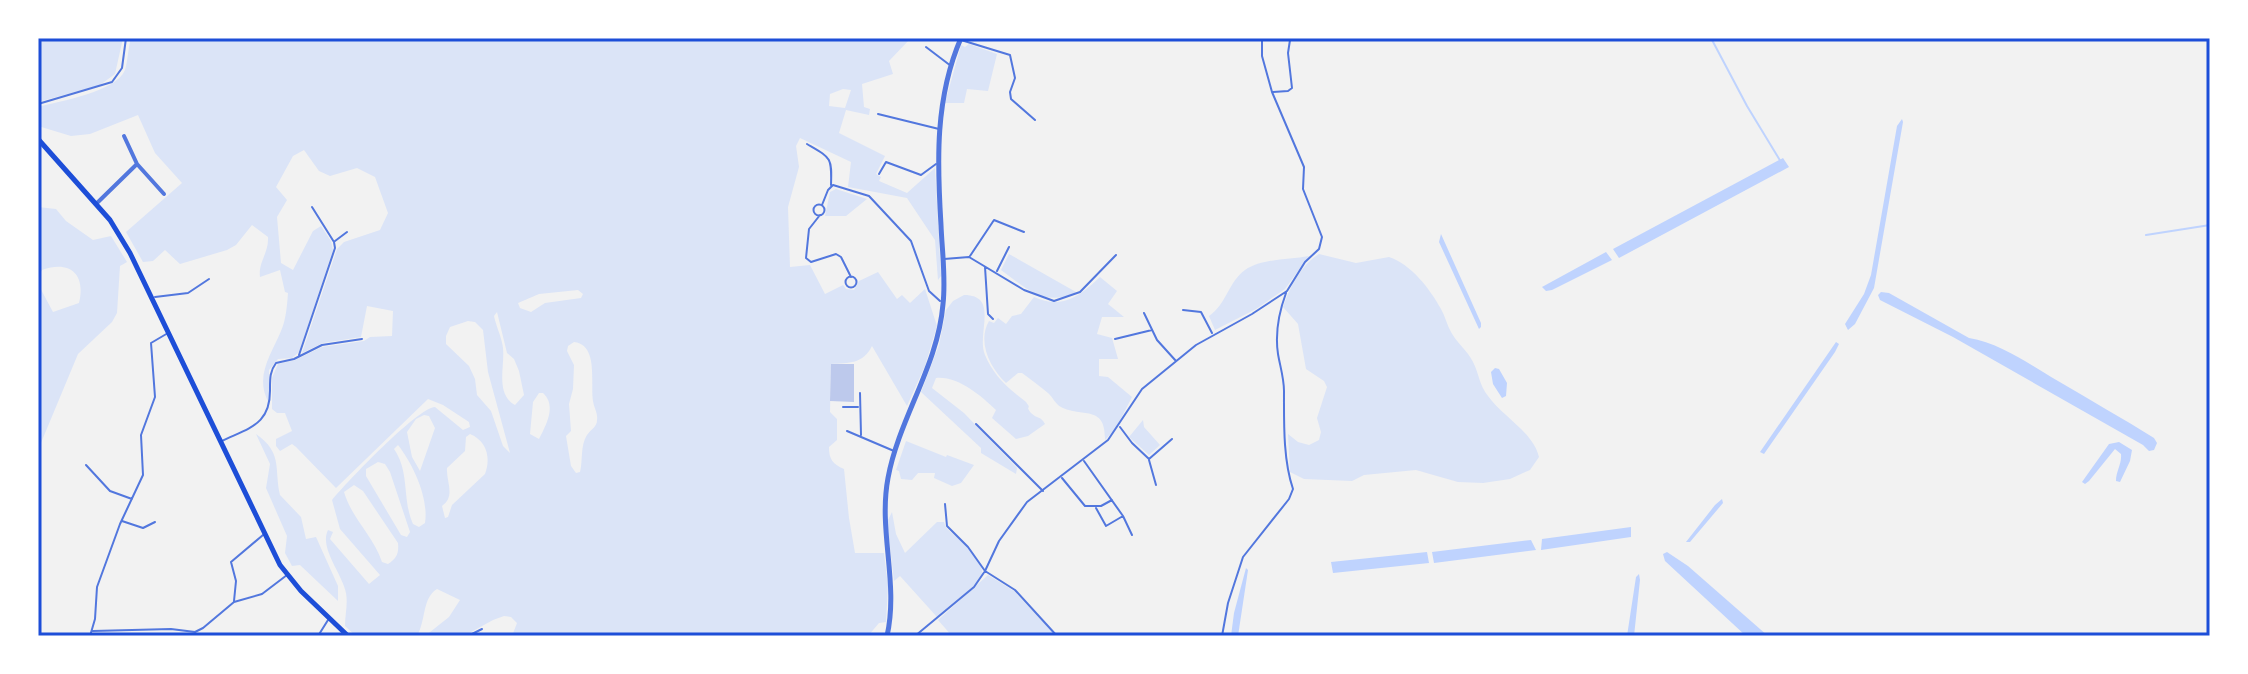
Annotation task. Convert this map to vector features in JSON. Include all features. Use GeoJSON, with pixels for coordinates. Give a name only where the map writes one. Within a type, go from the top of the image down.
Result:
{"type":"FeatureCollection","features":[{"type":"Feature","properties":{"kind":"main road"},"geometry":{"type":"LineString","coordinates":[[39,141],[121,236],[154,298],[264,534],[287,575],[348,636]]}},
{"type":"Feature","properties":{"kind":"street"},"geometry":{"type":"LineString","coordinates":[[887,636],[892,596],[885,504],[894,451],[934,350],[943,302],[939,129],[951,66],[960,39]]}},
{"type":"Feature","properties":{"kind":"street"},"geometry":{"type":"LineString","coordinates":[[124,136],[137,164],[164,194]]}},
{"type":"Feature","properties":{"kind":"street"},"geometry":{"type":"LineString","coordinates":[[96,204],[137,164]]}},
{"type":"Feature","properties":{"kind":"lane"},"geometry":{"type":"LineString","coordinates":[[38,104],[112,82],[122,68],[126,38]]}},
{"type":"Feature","properties":{"kind":"lane"},"geometry":{"type":"LineString","coordinates":[[1222,636],[1228,603],[1243,557],[1289,499],[1293,489],[1288,476],[1284,388],[1277,339],[1279,316],[1287,291],[1305,262],[1319,249],[1322,237],[1303,189],[1305,172],[1302,162],[1272,92],[1262,56],[1262,38]]}},
{"type":"Feature","properties":{"kind":"lane"},"geometry":{"type":"LineString","coordinates":[[960,39],[1010,55],[1015,78],[1009,95],[1035,120]]}},
{"type":"Feature","properties":{"kind":"lane"},"geometry":{"type":"LineString","coordinates":[[1272,92],[1292,88],[1288,53],[1290,40]]}},
{"type":"Feature","properties":{"kind":"lane"},"geometry":{"type":"LineString","coordinates":[[926,47],[951,66]]}},
{"type":"Feature","properties":{"kind":"lane"},"geometry":{"type":"LineString","coordinates":[[878,114],[939,129]]}},
{"type":"Feature","properties":{"kind":"lane"},"geometry":{"type":"LineString","coordinates":[[807,144],[829,156],[832,164],[831,186],[822,205],[824,212],[809,229],[806,258],[811,262],[836,254],[841,257],[851,277]]}},
{"type":"Feature","properties":{"kind":"lane"},"geometry":{"type":"LineString","coordinates":[[879,174],[886,162],[919,175],[938,162]]}},
{"type":"Feature","properties":{"kind":"lane"},"geometry":{"type":"LineString","coordinates":[[831,186],[869,196],[911,241],[929,291],[943,302]]}},
{"type":"Feature","properties":{"kind":"lane"},"geometry":{"type":"LineString","coordinates":[[820,215],[815,213],[814,208],[822,205]]}},
{"type":"Feature","properties":{"kind":"lane"},"geometry":{"type":"LineString","coordinates":[[299,357],[335,248],[312,207]]}},
{"type":"Feature","properties":{"kind":"lane"},"geometry":{"type":"LineString","coordinates":[[969,257],[994,220],[1024,232]]}},
{"type":"Feature","properties":{"kind":"lane"},"geometry":{"type":"LineString","coordinates":[[334,242],[347,232]]}},
{"type":"Feature","properties":{"kind":"lane"},"geometry":{"type":"LineString","coordinates":[[996,272],[1009,247]]}},
{"type":"Feature","properties":{"kind":"lane"},"geometry":{"type":"LineString","coordinates":[[943,259],[969,257],[1038,297],[1061,301],[1088,286],[1116,255]]}},
{"type":"Feature","properties":{"kind":"lane"},"geometry":{"type":"LineString","coordinates":[[985,266],[988,314],[993,319]]}},
{"type":"Feature","properties":{"kind":"lane"},"geometry":{"type":"LineString","coordinates":[[154,298],[188,293],[209,279]]}},
{"type":"Feature","properties":{"kind":"lane"},"geometry":{"type":"LineString","coordinates":[[915,636],[968,593],[1030,498],[1108,440],[1135,396],[1213,334],[1287,291]]}},
{"type":"Feature","properties":{"kind":"lane"},"geometry":{"type":"LineString","coordinates":[[1183,310],[1201,312],[1213,334]]}},
{"type":"Feature","properties":{"kind":"lane"},"geometry":{"type":"LineString","coordinates":[[1144,313],[1161,345],[1176,361]]}},
{"type":"Feature","properties":{"kind":"lane"},"geometry":{"type":"LineString","coordinates":[[1115,339],[1152,330]]}},
{"type":"Feature","properties":{"kind":"lane"},"geometry":{"type":"LineString","coordinates":[[90,636],[97,587],[121,521],[144,471],[141,435],[155,397],[151,345],[169,332]]}},
{"type":"Feature","properties":{"kind":"lane"},"geometry":{"type":"LineString","coordinates":[[221,441],[262,419],[271,402],[270,376],[273,366],[279,361],[299,357],[322,345],[362,339]]}},
{"type":"Feature","properties":{"kind":"lane"},"geometry":{"type":"LineString","coordinates":[[860,393],[861,438]]}},
{"type":"Feature","properties":{"kind":"lane"},"geometry":{"type":"LineString","coordinates":[[843,407],[860,407]]}},
{"type":"Feature","properties":{"kind":"lane"},"geometry":{"type":"LineString","coordinates":[[976,424],[1043,491]]}},
{"type":"Feature","properties":{"kind":"lane"},"geometry":{"type":"LineString","coordinates":[[1119,426],[1149,459],[1156,485]]}},
{"type":"Feature","properties":{"kind":"lane"},"geometry":{"type":"LineString","coordinates":[[847,431],[894,451]]}},
{"type":"Feature","properties":{"kind":"lane"},"geometry":{"type":"LineString","coordinates":[[1149,459],[1172,439]]}},
{"type":"Feature","properties":{"kind":"lane"},"geometry":{"type":"LineString","coordinates":[[1083,460],[1123,516],[1132,535]]}},
{"type":"Feature","properties":{"kind":"lane"},"geometry":{"type":"LineString","coordinates":[[86,465],[110,491],[132,499]]}},
{"type":"Feature","properties":{"kind":"lane"},"geometry":{"type":"LineString","coordinates":[[1061,477],[1082,504],[1096,507],[1112,500]]}},
{"type":"Feature","properties":{"kind":"lane"},"geometry":{"type":"LineString","coordinates":[[945,504],[947,526],[968,547],[985,571],[1015,590],[1057,636]]}},
{"type":"Feature","properties":{"kind":"lane"},"geometry":{"type":"LineString","coordinates":[[1096,507],[1106,526],[1123,516]]}},
{"type":"Feature","properties":{"kind":"lane"},"geometry":{"type":"LineString","coordinates":[[121,521],[143,528],[155,522]]}},
{"type":"Feature","properties":{"kind":"lane"},"geometry":{"type":"LineString","coordinates":[[234,602],[236,581],[231,562],[264,534]]}},
{"type":"Feature","properties":{"kind":"lane"},"geometry":{"type":"LineString","coordinates":[[92,631],[171,629],[195,634],[234,602],[262,594],[287,575]]}},
{"type":"Feature","properties":{"kind":"lane"},"geometry":{"type":"LineString","coordinates":[[318,636],[329,619]]}},
{"type":"Feature","properties":{"kind":"lane"},"geometry":{"type":"LineString","coordinates":[[468,636],[482,629]]}},
{"type":"Feature","properties":{"kind":"lane"},"geometry":{"type":"LineString","coordinates":[[143,631],[148,636]]}},
{"type":"Feature","properties":{"kind":"lane"},"geometry":{"type":"LineString","coordinates":[[921,632],[925,636]]}},
{"type":"Feature","properties":{"kind":"shaded area"},"geometry":{"type":"Polygon","coordinates":[[[38,38],[123,38],[115,74],[100,85],[38,102],[38,38]]]}},
{"type":"Feature","properties":{"kind":"shaded area"},"geometry":{"type":"Polygon","coordinates":[[[131,38],[911,38],[889,61],[893,74],[862,84],[864,107],[870,109],[869,115],[846,110],[839,133],[885,156],[876,174],[881,177],[879,181],[907,193],[935,168],[941,276],[938,280],[935,240],[907,198],[848,187],[851,162],[800,138],[796,146],[799,167],[788,207],[790,267],[810,265],[825,294],[843,285],[846,289],[854,290],[859,281],[878,272],[897,299],[902,295],[910,303],[925,289],[937,326],[925,366],[907,406],[872,346],[860,359],[831,364],[830,412],[837,419],[837,440],[829,447],[830,455],[834,463],[844,469],[855,553],[884,553],[888,586],[886,622],[879,623],[868,636],[512,636],[517,623],[511,617],[504,616],[464,636],[425,636],[449,617],[460,600],[437,589],[426,604],[417,636],[356,636],[345,626],[346,593],[326,545],[328,530],[333,532],[330,539],[369,584],[380,575],[340,529],[332,500],[382,447],[413,419],[426,411],[435,407],[463,430],[470,427],[469,422],[428,399],[336,488],[292,444],[280,451],[276,439],[292,431],[285,413],[272,409],[272,378],[278,364],[322,347],[364,341],[370,337],[392,336],[393,311],[367,306],[361,337],[323,343],[302,353],[337,249],[344,242],[380,230],[388,213],[375,177],[357,168],[330,176],[319,171],[304,150],[293,156],[276,187],[287,200],[277,217],[281,263],[293,270],[313,231],[321,226],[333,250],[299,352],[292,358],[278,359],[269,370],[269,403],[263,384],[264,375],[284,322],[288,293],[285,292],[280,270],[260,277],[268,237],[252,225],[236,245],[227,250],[180,264],[165,250],[153,261],[143,262],[126,232],[182,183],[155,153],[138,115],[90,134],[71,136],[38,126],[38,107],[99,90],[120,78],[125,70],[131,38]],[[843,89],[830,94],[829,106],[845,108],[851,90],[843,89]],[[578,290],[539,294],[518,303],[520,308],[531,312],[545,303],[581,298],[583,294],[578,290]],[[497,312],[494,316],[501,340],[503,387],[515,405],[524,395],[519,371],[514,359],[507,353],[497,312]],[[468,321],[450,327],[446,344],[469,366],[477,395],[491,411],[503,446],[510,453],[488,372],[483,330],[475,322],[468,321]],[[574,342],[567,351],[574,365],[569,404],[571,431],[566,436],[571,466],[576,473],[580,472],[585,439],[596,424],[597,417],[590,357],[582,345],[574,342]],[[539,393],[533,402],[530,434],[539,439],[550,410],[543,393],[539,393]],[[424,415],[416,419],[407,432],[412,457],[420,471],[435,428],[429,416],[424,415]],[[470,434],[466,437],[465,451],[447,468],[449,498],[442,506],[445,518],[452,505],[485,474],[488,462],[480,441],[470,434]],[[398,445],[394,449],[402,467],[410,515],[413,524],[419,527],[425,523],[425,503],[414,471],[398,445]],[[378,462],[366,469],[366,476],[401,535],[407,537],[410,532],[390,472],[385,464],[378,462]],[[354,485],[344,492],[382,562],[388,564],[394,560],[398,543],[363,491],[354,485]]]}},
{"type":"Feature","properties":{"kind":"shaded area"},"geometry":{"type":"Polygon","coordinates":[[[969,44],[997,54],[988,91],[967,89],[964,103],[945,103],[961,45],[965,47],[969,44]]]}},
{"type":"Feature","properties":{"kind":"shaded area"},"geometry":{"type":"Polygon","coordinates":[[[836,189],[867,199],[846,216],[825,216],[830,192],[836,189]]]}},
{"type":"Feature","properties":{"kind":"shaded area"},"geometry":{"type":"Polygon","coordinates":[[[38,207],[56,209],[66,221],[93,240],[111,236],[127,262],[120,266],[117,313],[112,322],[78,354],[38,450],[38,284],[53,312],[79,303],[81,293],[78,277],[68,268],[42,270],[38,277],[38,207]]]}},
{"type":"Feature","properties":{"kind":"shaded area"},"geometry":{"type":"Polygon","coordinates":[[[1009,254],[1076,292],[1055,298],[1036,294],[1001,270],[1009,254]]]}},
{"type":"Feature","properties":{"kind":"shaded area"},"geometry":{"type":"Polygon","coordinates":[[[1319,254],[1356,263],[1389,257],[1405,265],[1419,278],[1437,301],[1453,336],[1471,358],[1485,392],[1536,448],[1539,457],[1530,470],[1510,479],[1483,483],[1458,482],[1416,470],[1364,475],[1352,481],[1304,479],[1290,472],[1288,434],[1298,442],[1309,445],[1319,440],[1321,432],[1317,418],[1327,387],[1324,381],[1306,369],[1298,324],[1283,307],[1297,277],[1319,254]]]}},
{"type":"Feature","properties":{"kind":"shaded area"},"geometry":{"type":"Polygon","coordinates":[[[1309,256],[1285,289],[1256,309],[1215,330],[1209,316],[1220,306],[1235,280],[1245,270],[1268,261],[1309,256]]]}},
{"type":"Feature","properties":{"kind":"shaded area"},"geometry":{"type":"Polygon","coordinates":[[[1100,277],[1117,291],[1108,304],[1124,317],[1102,317],[1097,334],[1112,338],[1118,359],[1099,359],[1099,376],[1108,377],[1132,397],[1116,428],[1105,440],[1102,421],[1091,414],[1061,407],[1022,373],[1006,383],[990,362],[984,337],[989,321],[994,323],[998,318],[1006,324],[1012,316],[1021,314],[1034,297],[1053,302],[1070,299],[1100,277]]]}},
{"type":"Feature","properties":{"kind":"shaded area"},"geometry":{"type":"Polygon","coordinates":[[[964,295],[975,297],[984,308],[983,346],[991,366],[1007,386],[1026,402],[1031,413],[1045,424],[1028,436],[1016,439],[992,418],[996,410],[968,388],[952,380],[936,378],[932,388],[964,413],[1017,468],[1016,474],[981,453],[981,448],[921,392],[939,345],[946,310],[953,301],[964,295]]]}},
{"type":"Feature","properties":{"kind":"shaded area"},"geometry":{"type":"Polygon","coordinates":[[[1143,420],[1144,427],[1160,445],[1149,455],[1129,437],[1143,420]]]}},
{"type":"Feature","properties":{"kind":"shaded area"},"geometry":{"type":"Polygon","coordinates":[[[256,434],[274,455],[280,495],[301,517],[306,539],[316,537],[338,586],[338,601],[300,565],[292,566],[285,553],[287,536],[266,488],[270,464],[256,434]]]}},
{"type":"Feature","properties":{"kind":"shaded area"},"geometry":{"type":"Polygon","coordinates":[[[906,441],[974,465],[961,483],[952,486],[934,478],[935,473],[918,473],[912,480],[901,479],[896,470],[906,441]]]}},
{"type":"Feature","properties":{"kind":"shaded area"},"geometry":{"type":"Polygon","coordinates":[[[892,512],[896,534],[905,553],[937,522],[944,522],[948,530],[973,554],[981,568],[976,583],[937,617],[900,576],[894,581],[887,522],[892,512]]]}},
{"type":"Feature","properties":{"kind":"shaded area"},"geometry":{"type":"Polygon","coordinates":[[[988,575],[1014,591],[1056,636],[952,636],[938,620],[988,575]]]}},
{"type":"Feature","properties":{"kind":"water"},"geometry":{"type":"Polygon","coordinates":[[[1902,119],[1874,288],[1855,324],[1848,330],[1845,324],[1864,294],[1871,275],[1897,126],[1902,119]]]}},
{"type":"Feature","properties":{"kind":"water"},"geometry":{"type":"Polygon","coordinates":[[[1783,158],[1789,167],[1619,258],[1613,249],[1783,158]]]}},
{"type":"Feature","properties":{"kind":"water"},"geometry":{"type":"Polygon","coordinates":[[[1441,234],[1481,323],[1479,329],[1439,242],[1441,234]]]}},
{"type":"Feature","properties":{"kind":"water"},"geometry":{"type":"Polygon","coordinates":[[[1606,252],[1612,260],[1552,290],[1546,291],[1542,287],[1606,252]]]}},
{"type":"Feature","properties":{"kind":"water"},"geometry":{"type":"Polygon","coordinates":[[[1881,292],[1889,293],[1969,338],[2004,350],[2026,362],[2154,438],[2157,443],[2154,450],[2149,451],[1953,337],[1880,300],[1878,295],[1881,292]]]}},
{"type":"Feature","properties":{"kind":"water"},"geometry":{"type":"Polygon","coordinates":[[[1836,342],[1839,344],[1835,352],[1764,454],[1760,452],[1836,342]]]}},
{"type":"Feature","properties":{"kind":"water"},"geometry":{"type":"Polygon","coordinates":[[[1499,369],[1507,383],[1506,396],[1502,398],[1493,384],[1491,372],[1499,369]]]}},
{"type":"Feature","properties":{"kind":"water"},"geometry":{"type":"Polygon","coordinates":[[[2119,442],[2132,450],[2120,482],[2116,481],[2121,454],[2115,449],[2089,481],[2085,484],[2082,482],[2109,444],[2119,442]]]}},
{"type":"Feature","properties":{"kind":"water"},"geometry":{"type":"Polygon","coordinates":[[[1722,499],[1723,503],[1690,542],[1686,542],[1715,505],[1722,499]]]}},
{"type":"Feature","properties":{"kind":"water"},"geometry":{"type":"Polygon","coordinates":[[[1631,527],[1631,537],[1541,550],[1542,539],[1631,527]]]}},
{"type":"Feature","properties":{"kind":"water"},"geometry":{"type":"Polygon","coordinates":[[[1531,540],[1536,550],[1434,563],[1432,552],[1531,540]]]}},
{"type":"Feature","properties":{"kind":"water"},"geometry":{"type":"Polygon","coordinates":[[[1427,552],[1429,563],[1333,573],[1331,562],[1427,552]]]}},
{"type":"Feature","properties":{"kind":"water"},"geometry":{"type":"Polygon","coordinates":[[[1667,552],[1688,566],[1768,636],[1746,636],[1665,561],[1663,554],[1667,552]]]}},
{"type":"Feature","properties":{"kind":"water"},"geometry":{"type":"Polygon","coordinates":[[[1246,568],[1238,636],[1231,636],[1234,613],[1246,568]]]}},
{"type":"Feature","properties":{"kind":"water"},"geometry":{"type":"Polygon","coordinates":[[[1639,574],[1634,636],[1627,636],[1636,577],[1639,574]]]}},
{"type":"Feature","properties":{"kind":"building"},"geometry":{"type":"Polygon","coordinates":[[[831,364],[854,364],[854,402],[830,401],[831,364]]]}},
{"type":"Feature","properties":{"kind":"waterway"},"geometry":{"type":"LineString","coordinates":[[1711,38],[1781,162]]}},
{"type":"Feature","properties":{"kind":"waterway"},"geometry":{"type":"LineString","coordinates":[[2146,235],[2210,225]]}}]}
